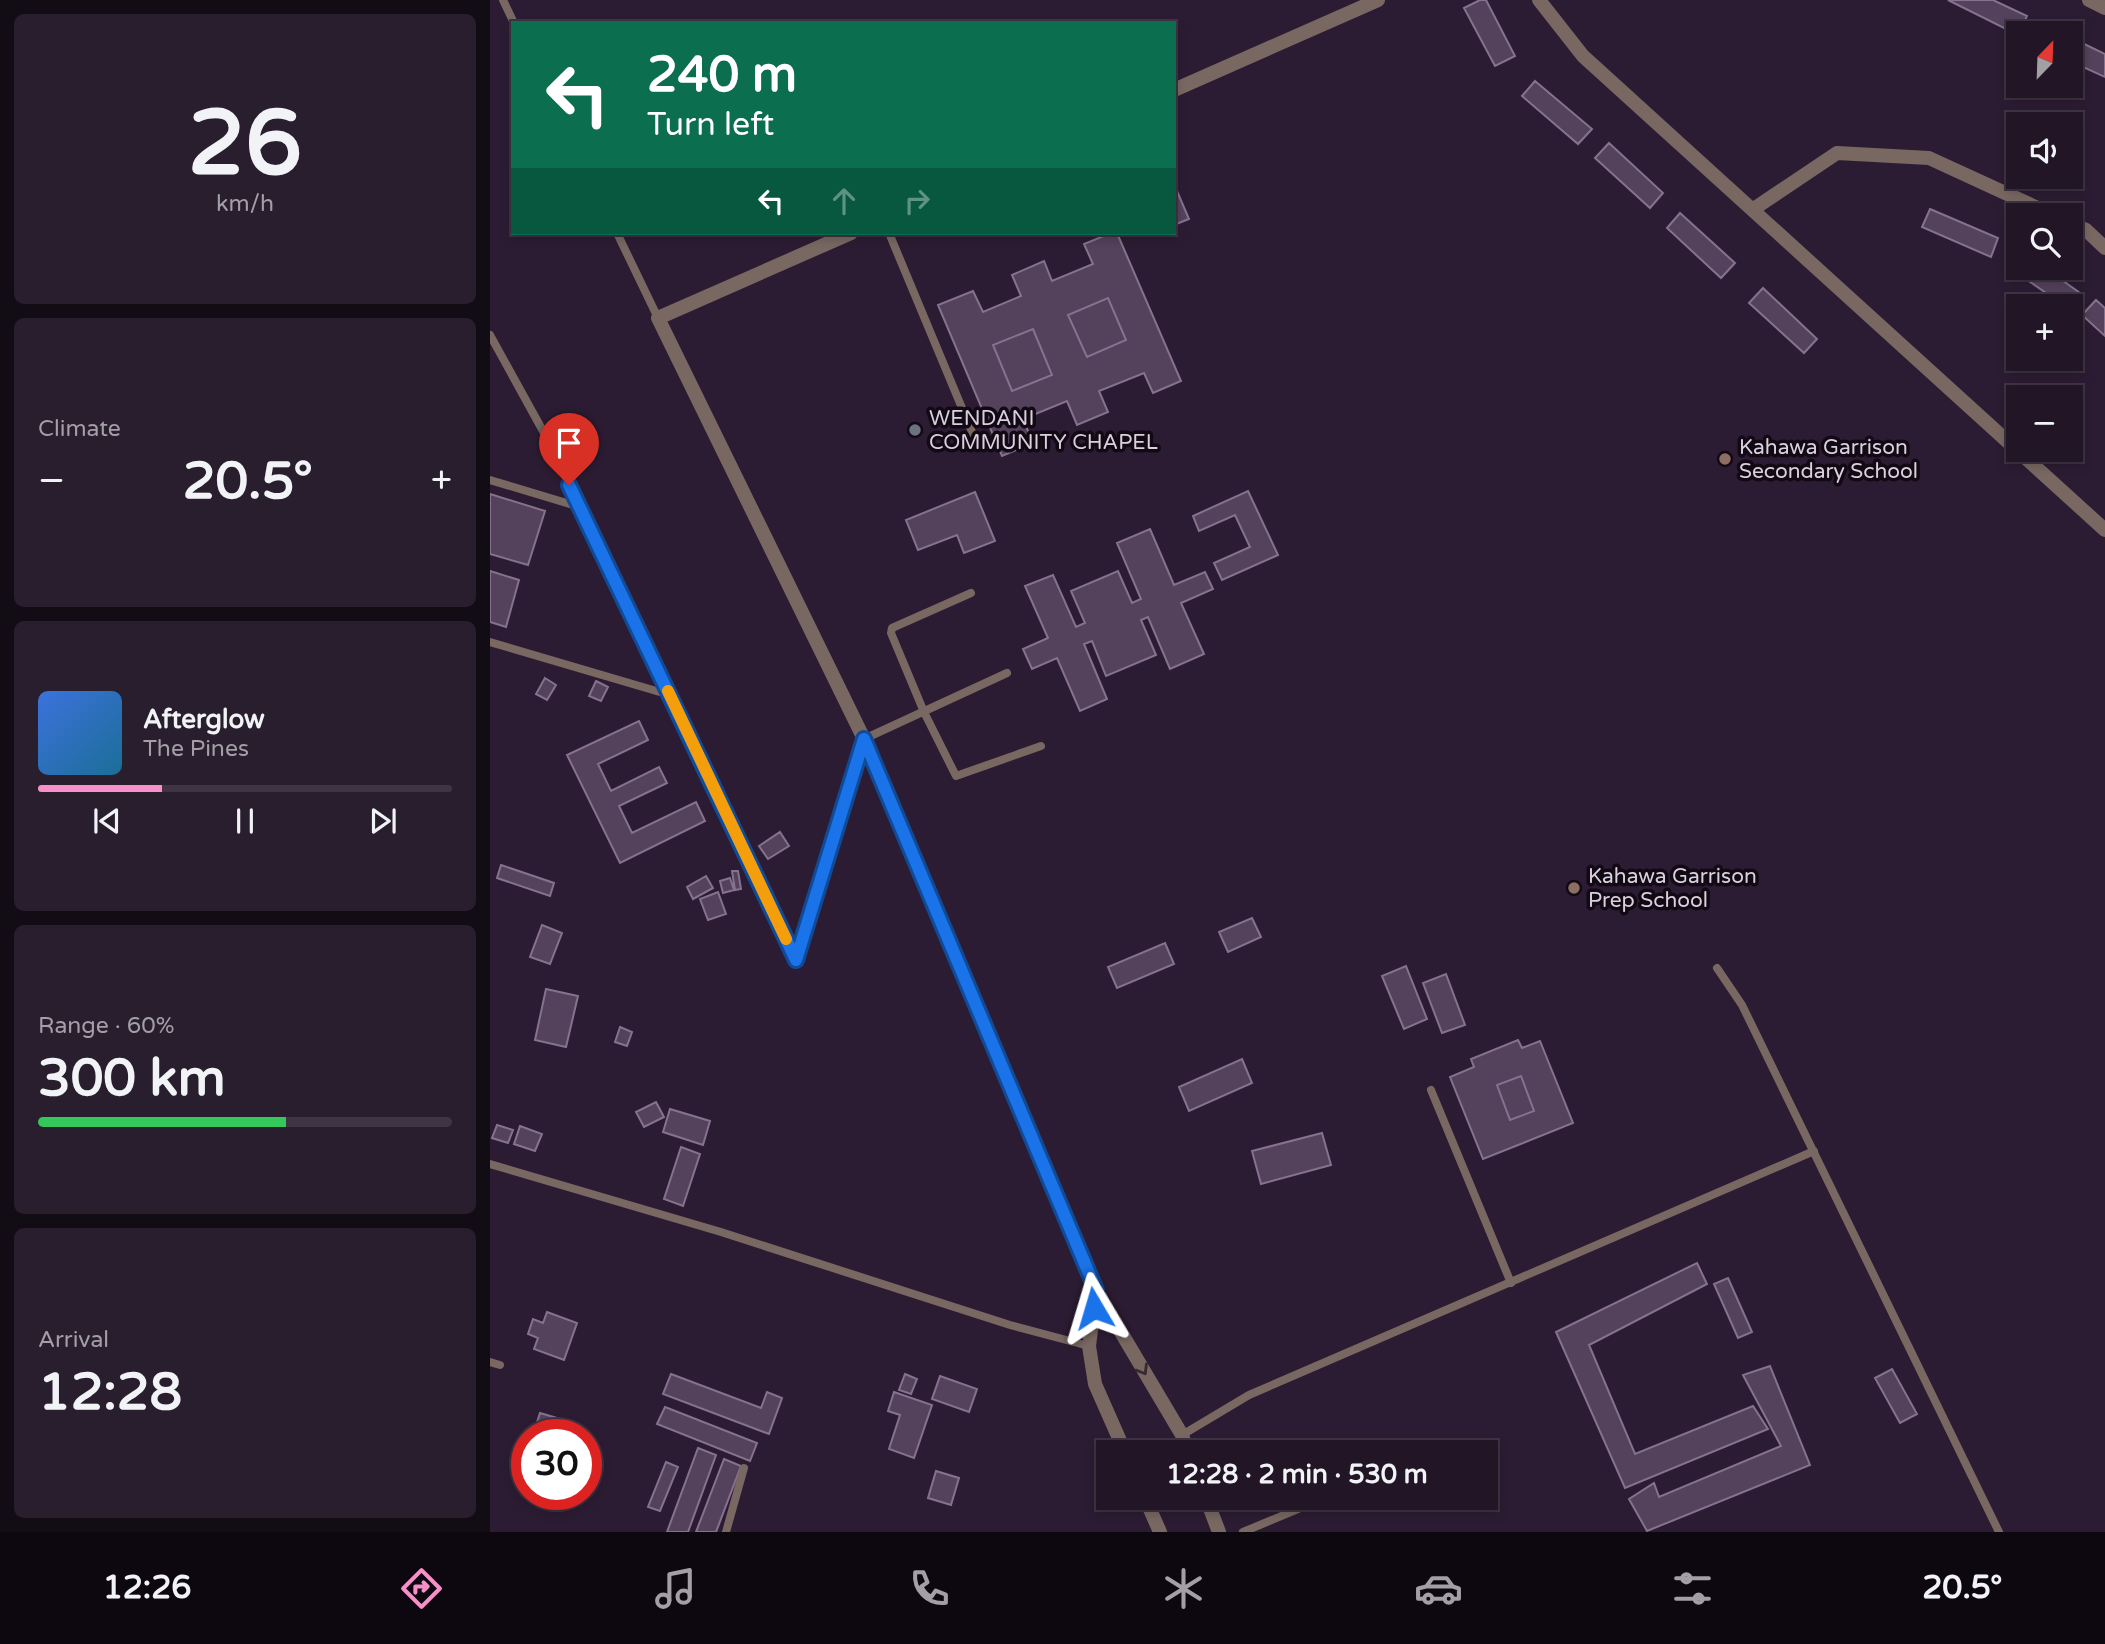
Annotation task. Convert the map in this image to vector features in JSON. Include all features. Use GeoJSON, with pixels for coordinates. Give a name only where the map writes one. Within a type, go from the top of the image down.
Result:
{"type":"FeatureCollection","features":[{"type":"Feature","properties":{"kind":"street"},"geometry":{"type":"LineString","coordinates":[[1176,89],[1378,0]]}},
{"type":"Feature","properties":{"kind":"street"},"geometry":{"type":"LineString","coordinates":[[1539,0],[1583,56],[1755,208],[2105,530]]}},
{"type":"Feature","properties":{"kind":"street"},"geometry":{"type":"LineString","coordinates":[[2089,0],[2105,8]]}},
{"type":"Feature","properties":{"kind":"street"},"geometry":{"type":"LineString","coordinates":[[1755,208],[1837,153],[1929,158],[2027,203]]}},
{"type":"Feature","properties":{"kind":"street"},"geometry":{"type":"LineString","coordinates":[[2083,229],[2105,248]]}},
{"type":"Feature","properties":{"kind":"street"},"geometry":{"type":"LineString","coordinates":[[846,235],[658,318],[864,739],[1096,1290],[1184,1440]]}},
{"type":"Feature","properties":{"kind":"street"},"geometry":{"type":"LineString","coordinates":[[1096,1290],[1089,1346],[1095,1384],[1120,1440]]}},
{"type":"Feature","properties":{"kind":"street"},"geometry":{"type":"LineString","coordinates":[[1150,1510],[1160,1532]]}},
{"type":"Feature","properties":{"kind":"street"},"geometry":{"type":"LineString","coordinates":[[1211,1510],[1219,1532]]}},
{"type":"Feature","properties":{"kind":"lane"},"geometry":{"type":"LineString","coordinates":[[503,0],[513,21]]}},
{"type":"Feature","properties":{"kind":"lane"},"geometry":{"type":"LineString","coordinates":[[618,235],[658,318]]}},
{"type":"Feature","properties":{"kind":"lane"},"geometry":{"type":"LineString","coordinates":[[890,235],[977,444]]}},
{"type":"Feature","properties":{"kind":"lane"},"geometry":{"type":"LineString","coordinates":[[490,335],[549,442],[796,960],[864,739],[1007,673]]}},
{"type":"Feature","properties":{"kind":"lane"},"geometry":{"type":"LineString","coordinates":[[490,480],[580,507]]}},
{"type":"Feature","properties":{"kind":"lane"},"geometry":{"type":"LineString","coordinates":[[971,593],[892,628],[891,633],[924,712],[956,776],[1041,746]]}},
{"type":"Feature","properties":{"kind":"lane"},"geometry":{"type":"LineString","coordinates":[[490,642],[670,695]]}},
{"type":"Feature","properties":{"kind":"lane"},"geometry":{"type":"LineString","coordinates":[[1717,968],[1742,1005],[1999,1532]]}},
{"type":"Feature","properties":{"kind":"lane"},"geometry":{"type":"LineString","coordinates":[[1432,1090],[1511,1283]]}},
{"type":"Feature","properties":{"kind":"lane"},"geometry":{"type":"LineString","coordinates":[[1182,1435],[1249,1395],[1814,1151]]}},
{"type":"Feature","properties":{"kind":"lane"},"geometry":{"type":"LineString","coordinates":[[490,1164],[721,1232],[1010,1325],[1089,1346]]}},
{"type":"Feature","properties":{"kind":"lane"},"geometry":{"type":"LineString","coordinates":[[490,1362],[500,1365]]}},
{"type":"Feature","properties":{"kind":"lane"},"geometry":{"type":"LineString","coordinates":[[726,1532],[744,1468]]}},
{"type":"Feature","properties":{"kind":"lane"},"geometry":{"type":"LineString","coordinates":[[1243,1532],[1296,1510]]}},
{"type":"Feature","properties":{"kind":"building"},"geometry":{"type":"Polygon","coordinates":[[[1486,0],[1515,56],[1495,66],[1464,8],[1486,0]]]}},
{"type":"Feature","properties":{"kind":"building"},"geometry":{"type":"Polygon","coordinates":[[[1948,0],[1993,0],[2027,16],[2025,21],[2006,21],[2006,29],[1948,0]]]}},
{"type":"Feature","properties":{"kind":"building"},"geometry":{"type":"Polygon","coordinates":[[[2083,43],[2105,54],[2105,77],[2083,67],[2083,43]]]}},
{"type":"Feature","properties":{"kind":"building"},"geometry":{"type":"Polygon","coordinates":[[[1535,81],[1592,129],[1578,144],[1522,96],[1535,81]]]}},
{"type":"Feature","properties":{"kind":"building"},"geometry":{"type":"Polygon","coordinates":[[[1609,143],[1663,193],[1650,208],[1595,158],[1609,143]]]}},
{"type":"Feature","properties":{"kind":"building"},"geometry":{"type":"Polygon","coordinates":[[[1176,189],[1189,219],[1176,224],[1176,189]]]}},
{"type":"Feature","properties":{"kind":"building"},"geometry":{"type":"Polygon","coordinates":[[[1930,209],[1998,238],[1991,257],[1922,227],[1930,209]]]}},
{"type":"Feature","properties":{"kind":"building"},"geometry":{"type":"Polygon","coordinates":[[[1680,213],[1735,263],[1721,278],[1667,228],[1680,213]]]}},
{"type":"Feature","properties":{"kind":"building"},"geometry":{"type":"Polygon","coordinates":[[[1106,235],[1118,235],[1181,381],[1153,393],[1144,373],[1099,391],[1108,412],[1077,425],[1067,401],[1023,419],[1033,443],[1002,456],[938,305],[973,291],[983,312],[1021,296],[1012,275],[1044,261],[1052,281],[1093,264],[1084,244],[1106,235]],[[1108,298],[1068,315],[1087,357],[1126,340],[1108,298]],[[1033,329],[993,345],[1012,391],[1052,375],[1033,329]]]}},
{"type":"Feature","properties":{"kind":"building"},"geometry":{"type":"Polygon","coordinates":[[[2027,280],[2062,280],[2080,293],[2079,294],[2048,294],[2027,280]]]}},
{"type":"Feature","properties":{"kind":"building"},"geometry":{"type":"Polygon","coordinates":[[[1763,288],[1817,339],[1804,353],[1749,303],[1763,288]]]}},
{"type":"Feature","properties":{"kind":"building"},"geometry":{"type":"Polygon","coordinates":[[[1108,298],[1126,340],[1087,357],[1068,315],[1108,298]]]}},
{"type":"Feature","properties":{"kind":"building"},"geometry":{"type":"Polygon","coordinates":[[[2096,300],[2105,308],[2105,336],[2083,316],[2096,300]]]}},
{"type":"Feature","properties":{"kind":"building"},"geometry":{"type":"Polygon","coordinates":[[[1033,329],[1052,375],[1012,391],[993,345],[1033,329]]]}},
{"type":"Feature","properties":{"kind":"building"},"geometry":{"type":"Polygon","coordinates":[[[1248,491],[1278,555],[1222,580],[1214,563],[1250,547],[1235,515],[1199,531],[1193,516],[1248,491]]]}},
{"type":"Feature","properties":{"kind":"building"},"geometry":{"type":"Polygon","coordinates":[[[975,492],[995,541],[964,553],[957,535],[918,550],[906,520],[975,492]]]}},
{"type":"Feature","properties":{"kind":"building"},"geometry":{"type":"Polygon","coordinates":[[[490,494],[545,511],[528,565],[490,554],[490,494]]]}},
{"type":"Feature","properties":{"kind":"building"},"geometry":{"type":"Polygon","coordinates":[[[1150,529],[1174,585],[1205,572],[1213,589],[1181,603],[1204,654],[1170,669],[1148,617],[1141,620],[1156,655],[1106,676],[1092,641],[1084,644],[1107,699],[1080,711],[1057,658],[1032,669],[1023,649],[1048,638],[1025,586],[1053,575],[1076,627],[1085,623],[1071,591],[1118,571],[1132,603],[1141,599],[1117,543],[1150,529]]]}},
{"type":"Feature","properties":{"kind":"building"},"geometry":{"type":"Polygon","coordinates":[[[490,571],[519,580],[506,627],[490,622],[490,571]]]}},
{"type":"Feature","properties":{"kind":"building"},"geometry":{"type":"Polygon","coordinates":[[[545,678],[556,685],[547,700],[536,694],[545,678]]]}},
{"type":"Feature","properties":{"kind":"building"},"geometry":{"type":"Polygon","coordinates":[[[596,681],[608,687],[601,701],[589,696],[596,681]]]}},
{"type":"Feature","properties":{"kind":"building"},"geometry":{"type":"Polygon","coordinates":[[[639,721],[648,740],[598,764],[611,791],[659,767],[667,783],[619,806],[632,833],[696,802],[705,821],[620,863],[567,755],[639,721]]]}},
{"type":"Feature","properties":{"kind":"building"},"geometry":{"type":"Polygon","coordinates":[[[780,832],[789,846],[768,859],[759,846],[780,832]]]}},
{"type":"Feature","properties":{"kind":"building"},"geometry":{"type":"Polygon","coordinates":[[[501,865],[554,883],[550,896],[497,878],[501,865]]]}},
{"type":"Feature","properties":{"kind":"building"},"geometry":{"type":"Polygon","coordinates":[[[732,871],[738,871],[741,889],[735,890],[732,871]]]}},
{"type":"Feature","properties":{"kind":"building"},"geometry":{"type":"Polygon","coordinates":[[[706,876],[713,888],[693,899],[687,887],[706,876]]]}},
{"type":"Feature","properties":{"kind":"building"},"geometry":{"type":"Polygon","coordinates":[[[730,878],[734,890],[723,893],[720,881],[730,878]]]}},
{"type":"Feature","properties":{"kind":"building"},"geometry":{"type":"Polygon","coordinates":[[[718,892],[726,914],[708,920],[700,899],[718,892]]]}},
{"type":"Feature","properties":{"kind":"building"},"geometry":{"type":"Polygon","coordinates":[[[1252,918],[1261,937],[1228,952],[1219,932],[1252,918]]]}},
{"type":"Feature","properties":{"kind":"building"},"geometry":{"type":"Polygon","coordinates":[[[542,925],[562,933],[550,964],[530,957],[542,925]]]}},
{"type":"Feature","properties":{"kind":"building"},"geometry":{"type":"Polygon","coordinates":[[[1165,943],[1174,964],[1117,988],[1108,967],[1165,943]]]}},
{"type":"Feature","properties":{"kind":"building"},"geometry":{"type":"Polygon","coordinates":[[[1406,966],[1427,1019],[1404,1029],[1382,976],[1406,966]]]}},
{"type":"Feature","properties":{"kind":"building"},"geometry":{"type":"Polygon","coordinates":[[[1446,974],[1465,1025],[1442,1033],[1423,983],[1446,974]]]}},
{"type":"Feature","properties":{"kind":"building"},"geometry":{"type":"Polygon","coordinates":[[[546,989],[578,996],[566,1047],[535,1040],[546,989]]]}},
{"type":"Feature","properties":{"kind":"building"},"geometry":{"type":"Polygon","coordinates":[[[620,1027],[632,1032],[627,1046],[615,1042],[620,1027]]]}},
{"type":"Feature","properties":{"kind":"building"},"geometry":{"type":"Polygon","coordinates":[[[1518,1040],[1522,1048],[1540,1041],[1573,1123],[1483,1159],[1450,1077],[1474,1067],[1471,1059],[1518,1040]],[[1521,1076],[1497,1085],[1510,1120],[1534,1111],[1521,1076]]]}},
{"type":"Feature","properties":{"kind":"building"},"geometry":{"type":"Polygon","coordinates":[[[1242,1059],[1252,1083],[1189,1111],[1179,1087],[1242,1059]]]}},
{"type":"Feature","properties":{"kind":"building"},"geometry":{"type":"Polygon","coordinates":[[[1521,1076],[1534,1111],[1510,1120],[1497,1085],[1521,1076]]]}},
{"type":"Feature","properties":{"kind":"building"},"geometry":{"type":"Polygon","coordinates":[[[656,1102],[664,1117],[644,1127],[636,1112],[656,1102]]]}},
{"type":"Feature","properties":{"kind":"building"},"geometry":{"type":"Polygon","coordinates":[[[670,1109],[710,1121],[703,1145],[663,1132],[670,1109]]]}},
{"type":"Feature","properties":{"kind":"building"},"geometry":{"type":"Polygon","coordinates":[[[497,1125],[513,1130],[508,1143],[492,1138],[497,1125]]]}},
{"type":"Feature","properties":{"kind":"building"},"geometry":{"type":"Polygon","coordinates":[[[520,1126],[542,1134],[535,1151],[514,1144],[520,1126]]]}},
{"type":"Feature","properties":{"kind":"building"},"geometry":{"type":"Polygon","coordinates":[[[1322,1133],[1331,1165],[1261,1184],[1252,1151],[1322,1133]]]}},
{"type":"Feature","properties":{"kind":"building"},"geometry":{"type":"Polygon","coordinates":[[[681,1147],[700,1154],[683,1206],[664,1199],[681,1147]]]}},
{"type":"Feature","properties":{"kind":"building"},"geometry":{"type":"Polygon","coordinates":[[[1697,1263],[1707,1284],[1589,1345],[1635,1454],[1753,1406],[1768,1429],[1625,1488],[1556,1332],[1697,1263]]]}},
{"type":"Feature","properties":{"kind":"building"},"geometry":{"type":"Polygon","coordinates":[[[1728,1278],[1752,1332],[1738,1338],[1714,1284],[1728,1278]]]}},
{"type":"Feature","properties":{"kind":"building"},"geometry":{"type":"Polygon","coordinates":[[[547,1312],[577,1323],[564,1360],[534,1349],[538,1338],[528,1334],[533,1319],[543,1323],[547,1312]]]}},
{"type":"Feature","properties":{"kind":"building"},"geometry":{"type":"Polygon","coordinates":[[[1770,1366],[1810,1465],[1647,1531],[1629,1499],[1654,1483],[1659,1497],[1781,1446],[1743,1375],[1770,1366]]]}},
{"type":"Feature","properties":{"kind":"building"},"geometry":{"type":"Polygon","coordinates":[[[1892,1369],[1917,1414],[1900,1423],[1875,1378],[1892,1369]]]}},
{"type":"Feature","properties":{"kind":"building"},"geometry":{"type":"Polygon","coordinates":[[[671,1374],[761,1408],[767,1392],[782,1398],[769,1434],[663,1394],[671,1374]]]}},
{"type":"Feature","properties":{"kind":"building"},"geometry":{"type":"Polygon","coordinates":[[[905,1374],[917,1379],[911,1394],[899,1390],[905,1374]]]}},
{"type":"Feature","properties":{"kind":"building"},"geometry":{"type":"Polygon","coordinates":[[[940,1376],[977,1389],[969,1412],[932,1399],[940,1376]]]}},
{"type":"Feature","properties":{"kind":"building"},"geometry":{"type":"Polygon","coordinates":[[[894,1392],[932,1405],[914,1458],[889,1449],[900,1415],[888,1411],[894,1392]]]}},
{"type":"Feature","properties":{"kind":"building"},"geometry":{"type":"Polygon","coordinates":[[[665,1407],[757,1443],[750,1461],[657,1424],[665,1407]]]}},
{"type":"Feature","properties":{"kind":"building"},"geometry":{"type":"Polygon","coordinates":[[[540,1413],[560,1419],[538,1419],[540,1413]]]}},
{"type":"Feature","properties":{"kind":"building"},"geometry":{"type":"Polygon","coordinates":[[[698,1448],[716,1455],[688,1532],[667,1532],[698,1448]]]}},
{"type":"Feature","properties":{"kind":"building"},"geometry":{"type":"Polygon","coordinates":[[[724,1459],[741,1466],[716,1532],[696,1532],[724,1459]]]}},
{"type":"Feature","properties":{"kind":"building"},"geometry":{"type":"Polygon","coordinates":[[[666,1462],[678,1467],[660,1511],[648,1507],[666,1462]]]}},
{"type":"Feature","properties":{"kind":"building"},"geometry":{"type":"Polygon","coordinates":[[[936,1471],[959,1478],[951,1505],[928,1498],[936,1471]]]}},
{"type":"Feature","properties":{"kind":"slow traffic"},"geometry":{"type":"LineString","coordinates":[[668,691],[786,939]]}},
{"type":"Feature","properties":{"kind":"place","name":"WENDANI COMMUNITY CHAPEL"},"geometry":{"type":"Point","coordinates":[915,430]}},
{"type":"Feature","properties":{"kind":"place","name":"Kahawa Garrison Secondary School"},"geometry":{"type":"Point","coordinates":[1725,459]}},
{"type":"Feature","properties":{"kind":"place","name":"Kahawa Garrison Prep School"},"geometry":{"type":"Point","coordinates":[1574,888]}},
{"type":"Feature","properties":{"kind":"route"},"geometry":{"type":"LineString","coordinates":[[569,485],[796,960],[864,739],[1096,1290],[1094,1308]]}}]}
